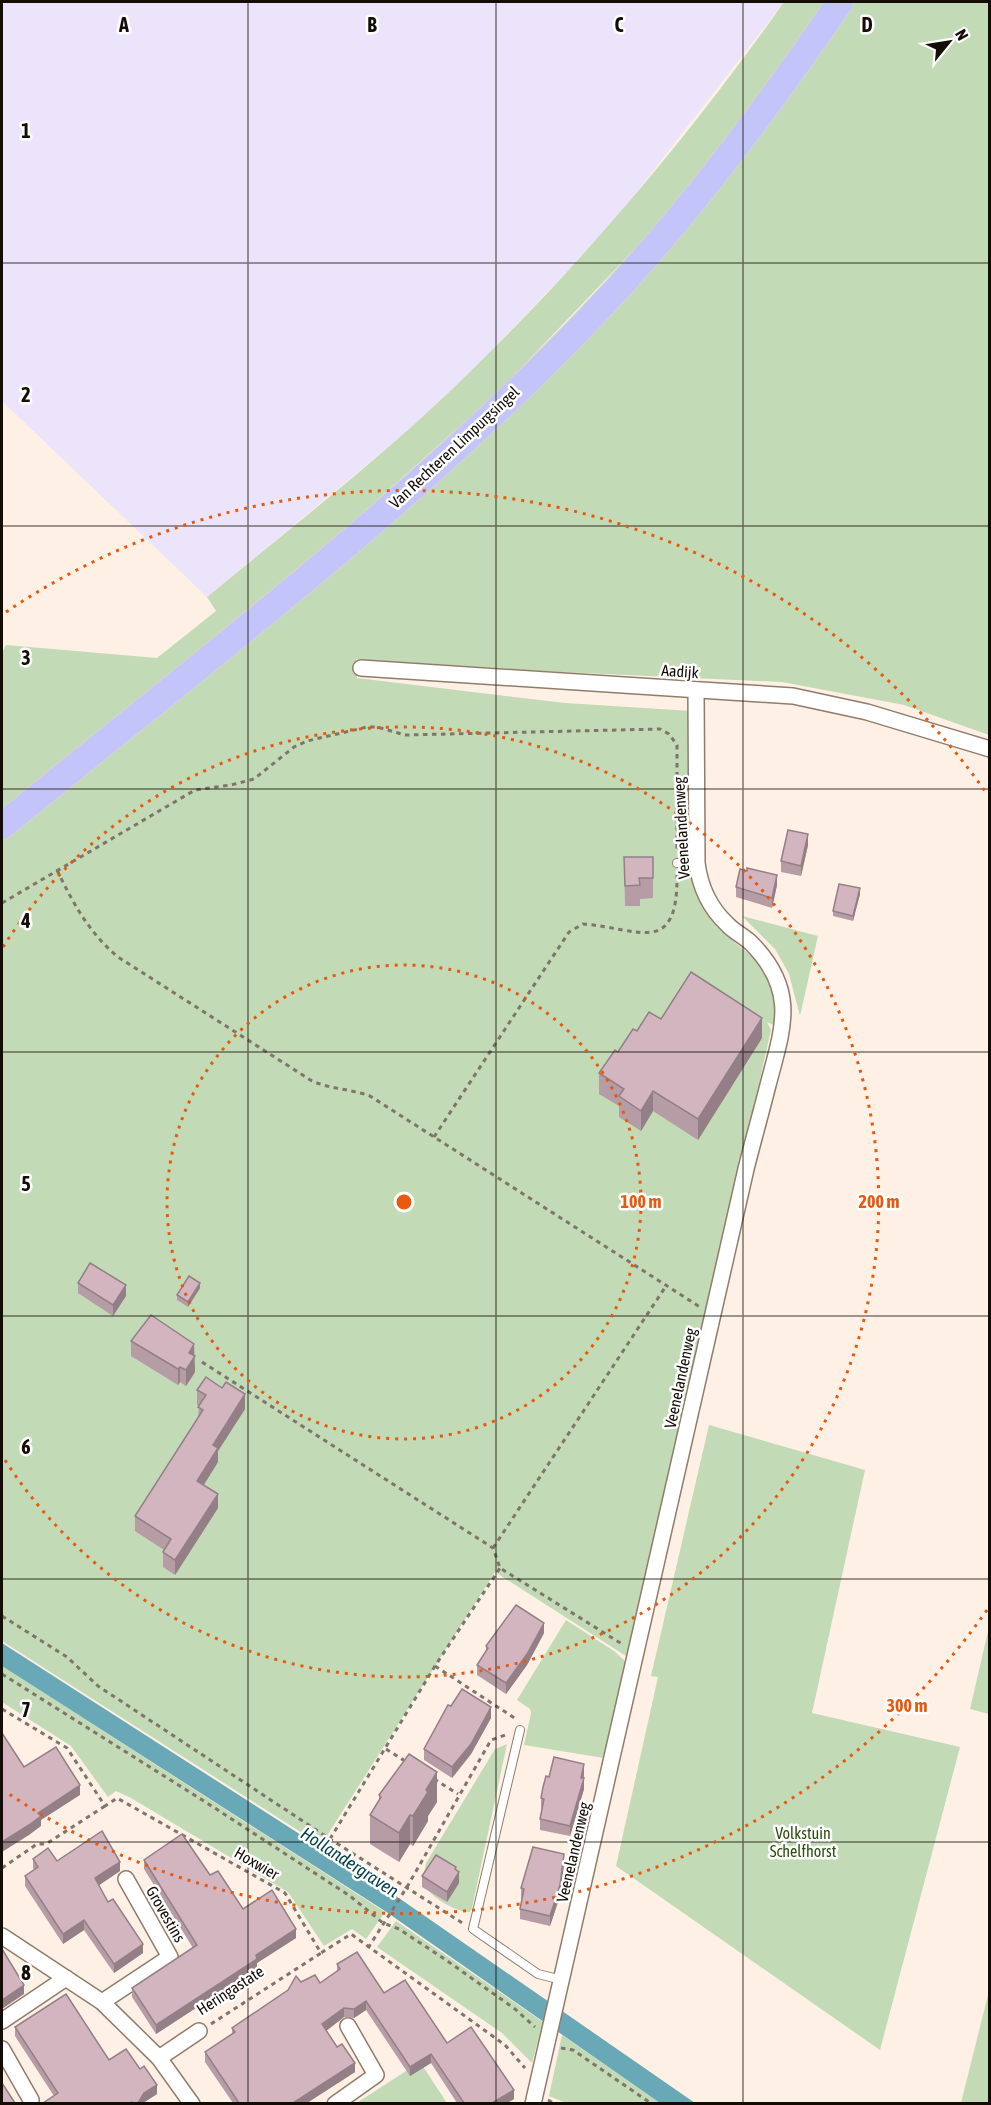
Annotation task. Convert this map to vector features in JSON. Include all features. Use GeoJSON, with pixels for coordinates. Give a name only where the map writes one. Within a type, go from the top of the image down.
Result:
{"type":"FeatureCollection","features":[{"type":"Feature","properties":{"kind":"main road","name":"Van Rechteren Limpurgsingel"},"geometry":{"type":"LineString","coordinates":[[2,826],[382,514],[490,416],[589,319],[645,258],[725,160],[840,2]]}},
{"type":"Feature","properties":{"kind":"street","name":"Aadijk"},"geometry":{"type":"LineString","coordinates":[[361,668],[793,696],[829,702],[990,749]]}},
{"type":"Feature","properties":{"kind":"street","name":"Veenelandenweg"},"geometry":{"type":"LineString","coordinates":[[535,2094],[712,1315],[746,1169],[783,1027],[783,1004],[778,980],[767,961],[750,942],[727,924],[711,905],[701,886],[697,864],[696,690]]}},
{"type":"Feature","properties":{"kind":"street","name":"Grovestins"},"geometry":{"type":"LineString","coordinates":[[102,2002],[170,1957],[126,1879]]}},
{"type":"Feature","properties":{"kind":"street"},"geometry":{"type":"LineString","coordinates":[[2,1935],[102,2002],[159,2058],[192,2103]]}},
{"type":"Feature","properties":{"kind":"street"},"geometry":{"type":"LineString","coordinates":[[2,2021],[66,1978]]}},
{"type":"Feature","properties":{"kind":"street"},"geometry":{"type":"LineString","coordinates":[[335,2103],[376,2075],[348,2026]]}},
{"type":"Feature","properties":{"kind":"street","name":"Heringastate"},"geometry":{"type":"LineString","coordinates":[[159,2058],[199,2031]]}},
{"type":"Feature","properties":{"kind":"street"},"geometry":{"type":"LineString","coordinates":[[2,2049],[31,2100]]}},
{"type":"Feature","properties":{"kind":"lane"},"geometry":{"type":"LineString","coordinates":[[677,863],[697,864]]}},
{"type":"Feature","properties":{"kind":"lane"},"geometry":{"type":"LineString","coordinates":[[520,1730],[473,1929],[537,1974],[562,1980]]}},
{"type":"Feature","properties":{"kind":"path"},"geometry":{"type":"LineString","coordinates":[[2,903],[195,790],[254,779],[294,747],[307,741],[377,727],[405,735],[660,729],[669,734],[677,746],[677,863],[675,910],[670,922],[661,928],[643,934],[583,924],[569,932],[434,1137]]}},
{"type":"Feature","properties":{"kind":"path"},"geometry":{"type":"LineString","coordinates":[[57,870],[79,914],[104,945],[118,957],[312,1081],[323,1086],[355,1090],[370,1096],[712,1315]]}},
{"type":"Feature","properties":{"kind":"path"},"geometry":{"type":"LineString","coordinates":[[493,1548],[666,1286]]}},
{"type":"Feature","properties":{"kind":"path"},"geometry":{"type":"LineString","coordinates":[[202,1362],[493,1548],[500,1568],[637,1653]]}},
{"type":"Feature","properties":{"kind":"path"},"geometry":{"type":"LineString","coordinates":[[330,1839],[435,1666],[500,1568]]}},
{"type":"Feature","properties":{"kind":"path"},"geometry":{"type":"LineString","coordinates":[[2,1616],[67,1657],[98,1686],[330,1839],[473,1929]]}},
{"type":"Feature","properties":{"kind":"path"},"geometry":{"type":"LineString","coordinates":[[368,1948],[407,1887],[458,1794],[491,1740],[520,1730],[515,1718],[435,1666]]}},
{"type":"Feature","properties":{"kind":"path"},"geometry":{"type":"LineString","coordinates":[[2,1674],[217,1809],[350,1896],[506,2002],[563,2049],[573,2050],[652,2103]]}},
{"type":"Feature","properties":{"kind":"path"},"geometry":{"type":"LineString","coordinates":[[2,1708],[67,1748],[105,1806],[46,1844],[37,1844],[2,1868]]}},
{"type":"Feature","properties":{"kind":"path"},"geometry":{"type":"LineString","coordinates":[[385,1749],[413,1766]]}},
{"type":"Feature","properties":{"kind":"path"},"geometry":{"type":"LineString","coordinates":[[431,1777],[458,1794]]}},
{"type":"Feature","properties":{"kind":"path","name":"Hoxwier"},"geometry":{"type":"LineString","coordinates":[[105,1806],[117,1798],[285,1893],[321,1953]]}},
{"type":"Feature","properties":{"kind":"path"},"geometry":{"type":"LineString","coordinates":[[321,1953],[351,1934],[504,2045],[535,2094]]}},
{"type":"Feature","properties":{"kind":"path","name":"Heringastate"},"geometry":{"type":"LineString","coordinates":[[199,2031],[321,1953]]}},
{"type":"Feature","properties":{"kind":"shaded area"},"geometry":{"type":"Polygon","coordinates":[[[2,2],[784,2],[611,225],[478,365],[399,438],[207,597],[2,401],[2,2]]]}},
{"type":"Feature","properties":{"kind":"green space"},"geometry":{"type":"Polygon","coordinates":[[[784,2],[827,2],[722,146],[653,230],[499,391],[346,528],[2,812],[2,653],[6,645],[157,658],[216,611],[207,597],[346,484],[413,425],[478,364],[561,279],[677,144],[784,2]]]}},
{"type":"Feature","properties":{"kind":"green space"},"geometry":{"type":"Polygon","coordinates":[[[851,2],[989,2],[989,735],[904,705],[782,682],[561,672],[356,659],[357,678],[565,703],[692,711],[709,913],[721,931],[756,960],[770,985],[776,1005],[775,1026],[767,1022],[771,1030],[629,1658],[495,1572],[321,1845],[2,1641],[2,837],[472,447],[851,2]]]}},
{"type":"Feature","properties":{"kind":"green space"},"geometry":{"type":"Polygon","coordinates":[[[742,916],[818,936],[800,1016],[789,974],[775,949],[742,916]]]}},
{"type":"Feature","properties":{"kind":"green space","name":"Volkstuin Schelfhorst"},"geometry":{"type":"Polygon","coordinates":[[[709,1425],[865,1470],[812,1713],[960,1747],[880,2050],[616,1866],[658,1677],[651,1676],[709,1425]]]}},
{"type":"Feature","properties":{"kind":"green space"},"geometry":{"type":"Polygon","coordinates":[[[566,1620],[614,1651],[626,1662],[604,1758],[524,1745],[531,1713],[530,1709],[517,1700],[566,1620]]]}},
{"type":"Feature","properties":{"kind":"green space"},"geometry":{"type":"Polygon","coordinates":[[[989,1627],[989,1714],[970,1709],[989,1627]]]}},
{"type":"Feature","properties":{"kind":"green space"},"geometry":{"type":"Polygon","coordinates":[[[2,1666],[385,1912],[366,1939],[352,1929],[324,1946],[288,1892],[131,1798],[116,1791],[108,1797],[71,1746],[2,1702],[2,1666]]]}},
{"type":"Feature","properties":{"kind":"green space"},"geometry":{"type":"Polygon","coordinates":[[[507,1744],[472,1908],[470,1912],[464,1912],[443,1903],[426,1887],[424,1873],[426,1863],[495,1749],[507,1744]]]}},
{"type":"Feature","properties":{"kind":"green space"},"geometry":{"type":"Polygon","coordinates":[[[396,1921],[543,2022],[532,2063],[502,2033],[377,1947],[396,1921]]]}},
{"type":"Feature","properties":{"kind":"green space"},"geometry":{"type":"Polygon","coordinates":[[[989,1991],[989,2103],[961,2103],[989,1991]]]}},
{"type":"Feature","properties":{"kind":"green space"},"geometry":{"type":"Polygon","coordinates":[[[562,2035],[660,2103],[566,2103],[549,2096],[562,2035]]]}},
{"type":"Feature","properties":{"kind":"green space"},"geometry":{"type":"Polygon","coordinates":[[[420,2062],[447,2103],[355,2104],[420,2062]]]}},
{"type":"Feature","properties":{"kind":"water"},"geometry":{"type":"Polygon","coordinates":[[[2,1643],[396,1896],[695,2103],[660,2103],[385,1911],[2,1666],[2,1643]]]}},
{"type":"Feature","properties":{"kind":"building"},"geometry":{"type":"Polygon","coordinates":[[[788,830],[808,834],[801,866],[781,861],[788,830]]]}},
{"type":"Feature","properties":{"kind":"building"},"geometry":{"type":"Polygon","coordinates":[[[624,857],[653,857],[653,878],[639,878],[640,885],[625,886],[624,857]]]}},
{"type":"Feature","properties":{"kind":"building"},"geometry":{"type":"Polygon","coordinates":[[[747,868],[777,875],[772,898],[736,887],[740,869],[747,871],[747,868]]]}},
{"type":"Feature","properties":{"kind":"building"},"geometry":{"type":"Polygon","coordinates":[[[839,884],[860,888],[853,916],[833,911],[839,884]]]}},
{"type":"Feature","properties":{"kind":"building"},"geometry":{"type":"Polygon","coordinates":[[[691,972],[762,1018],[698,1119],[653,1091],[641,1111],[619,1096],[624,1089],[599,1073],[615,1050],[618,1052],[633,1029],[637,1031],[649,1012],[661,1019],[691,972]]]}},
{"type":"Feature","properties":{"kind":"building"},"geometry":{"type":"Polygon","coordinates":[[[90,1263],[126,1285],[113,1305],[78,1283],[90,1263]]]}},
{"type":"Feature","properties":{"kind":"building"},"geometry":{"type":"Polygon","coordinates":[[[189,1276],[200,1283],[188,1302],[177,1295],[189,1276]]]}},
{"type":"Feature","properties":{"kind":"building"},"geometry":{"type":"Polygon","coordinates":[[[151,1315],[194,1344],[189,1353],[195,1356],[186,1370],[180,1367],[178,1369],[131,1341],[151,1315]]]}},
{"type":"Feature","properties":{"kind":"building"},"geometry":{"type":"Polygon","coordinates":[[[206,1377],[222,1388],[226,1382],[245,1394],[213,1445],[218,1448],[197,1481],[218,1494],[175,1560],[163,1552],[171,1539],[135,1516],[203,1410],[198,1407],[206,1395],[197,1390],[206,1377]]]}},
{"type":"Feature","properties":{"kind":"building"},"geometry":{"type":"Polygon","coordinates":[[[516,1605],[544,1623],[527,1654],[506,1683],[477,1665],[488,1648],[486,1646],[516,1605]]]}},
{"type":"Feature","properties":{"kind":"building"},"geometry":{"type":"Polygon","coordinates":[[[462,1689],[491,1707],[471,1744],[452,1767],[424,1749],[448,1705],[451,1706],[462,1689]]]}},
{"type":"Feature","properties":{"kind":"building"},"geometry":{"type":"Polygon","coordinates":[[[2,1733],[24,1767],[56,1747],[80,1785],[38,1813],[41,1816],[29,1825],[2,1842],[2,1733]]]}},
{"type":"Feature","properties":{"kind":"building"},"geometry":{"type":"Polygon","coordinates":[[[409,1754],[437,1772],[426,1790],[428,1792],[399,1833],[370,1815],[381,1797],[379,1795],[409,1754]]]}},
{"type":"Feature","properties":{"kind":"building"},"geometry":{"type":"Polygon","coordinates":[[[554,1757],[584,1764],[581,1778],[584,1778],[570,1826],[540,1819],[544,1799],[541,1798],[543,1787],[546,1776],[549,1777],[554,1757]]]}},
{"type":"Feature","properties":{"kind":"building"},"geometry":{"type":"Polygon","coordinates":[[[102,1831],[120,1862],[95,1878],[108,1902],[113,1899],[143,1944],[114,1964],[84,1920],[63,1934],[25,1876],[38,1867],[33,1859],[48,1848],[57,1861],[102,1831]]]}},
{"type":"Feature","properties":{"kind":"building"},"geometry":{"type":"Polygon","coordinates":[[[182,1834],[210,1875],[218,1871],[243,1909],[272,1890],[296,1929],[256,1955],[257,1959],[156,2025],[132,1988],[197,1945],[144,1860],[182,1834]]]}},
{"type":"Feature","properties":{"kind":"building"},"geometry":{"type":"Polygon","coordinates":[[[533,1847],[564,1854],[560,1885],[550,1916],[520,1909],[524,1889],[521,1888],[533,1847]]]}},
{"type":"Feature","properties":{"kind":"building"},"geometry":{"type":"Polygon","coordinates":[[[436,1855],[456,1867],[455,1869],[459,1872],[447,1892],[422,1876],[436,1855]]]}},
{"type":"Feature","properties":{"kind":"building"},"geometry":{"type":"Polygon","coordinates":[[[2,1949],[24,1985],[2,2000],[2,1949]]]}},
{"type":"Feature","properties":{"kind":"building"},"geometry":{"type":"Polygon","coordinates":[[[357,1952],[384,1993],[405,1980],[447,2043],[471,2027],[514,2090],[492,2103],[464,2103],[431,2054],[410,2067],[366,2001],[354,2009],[344,2008],[322,2024],[337,2047],[342,2044],[355,2063],[293,2103],[239,2103],[205,2052],[235,2032],[232,2028],[288,1990],[296,1976],[301,1982],[315,1975],[320,1983],[340,1969],[337,1964],[357,1952]]]}},
{"type":"Feature","properties":{"kind":"building"},"geometry":{"type":"Polygon","coordinates":[[[66,1994],[109,2060],[126,2049],[140,2069],[144,2066],[157,2085],[144,2093],[138,2103],[43,2103],[58,2093],[15,2027],[66,1994]]]}},
{"type":"Feature","properties":{"kind":"building"},"geometry":{"type":"Polygon","coordinates":[[[2,2083],[15,2103],[2,2103],[2,2083]]]}},
{"type":"Feature","properties":{"kind":"water label","name":"Hollandergraven"},"geometry":{"type":"Point","coordinates":[350,1862]}}]}
